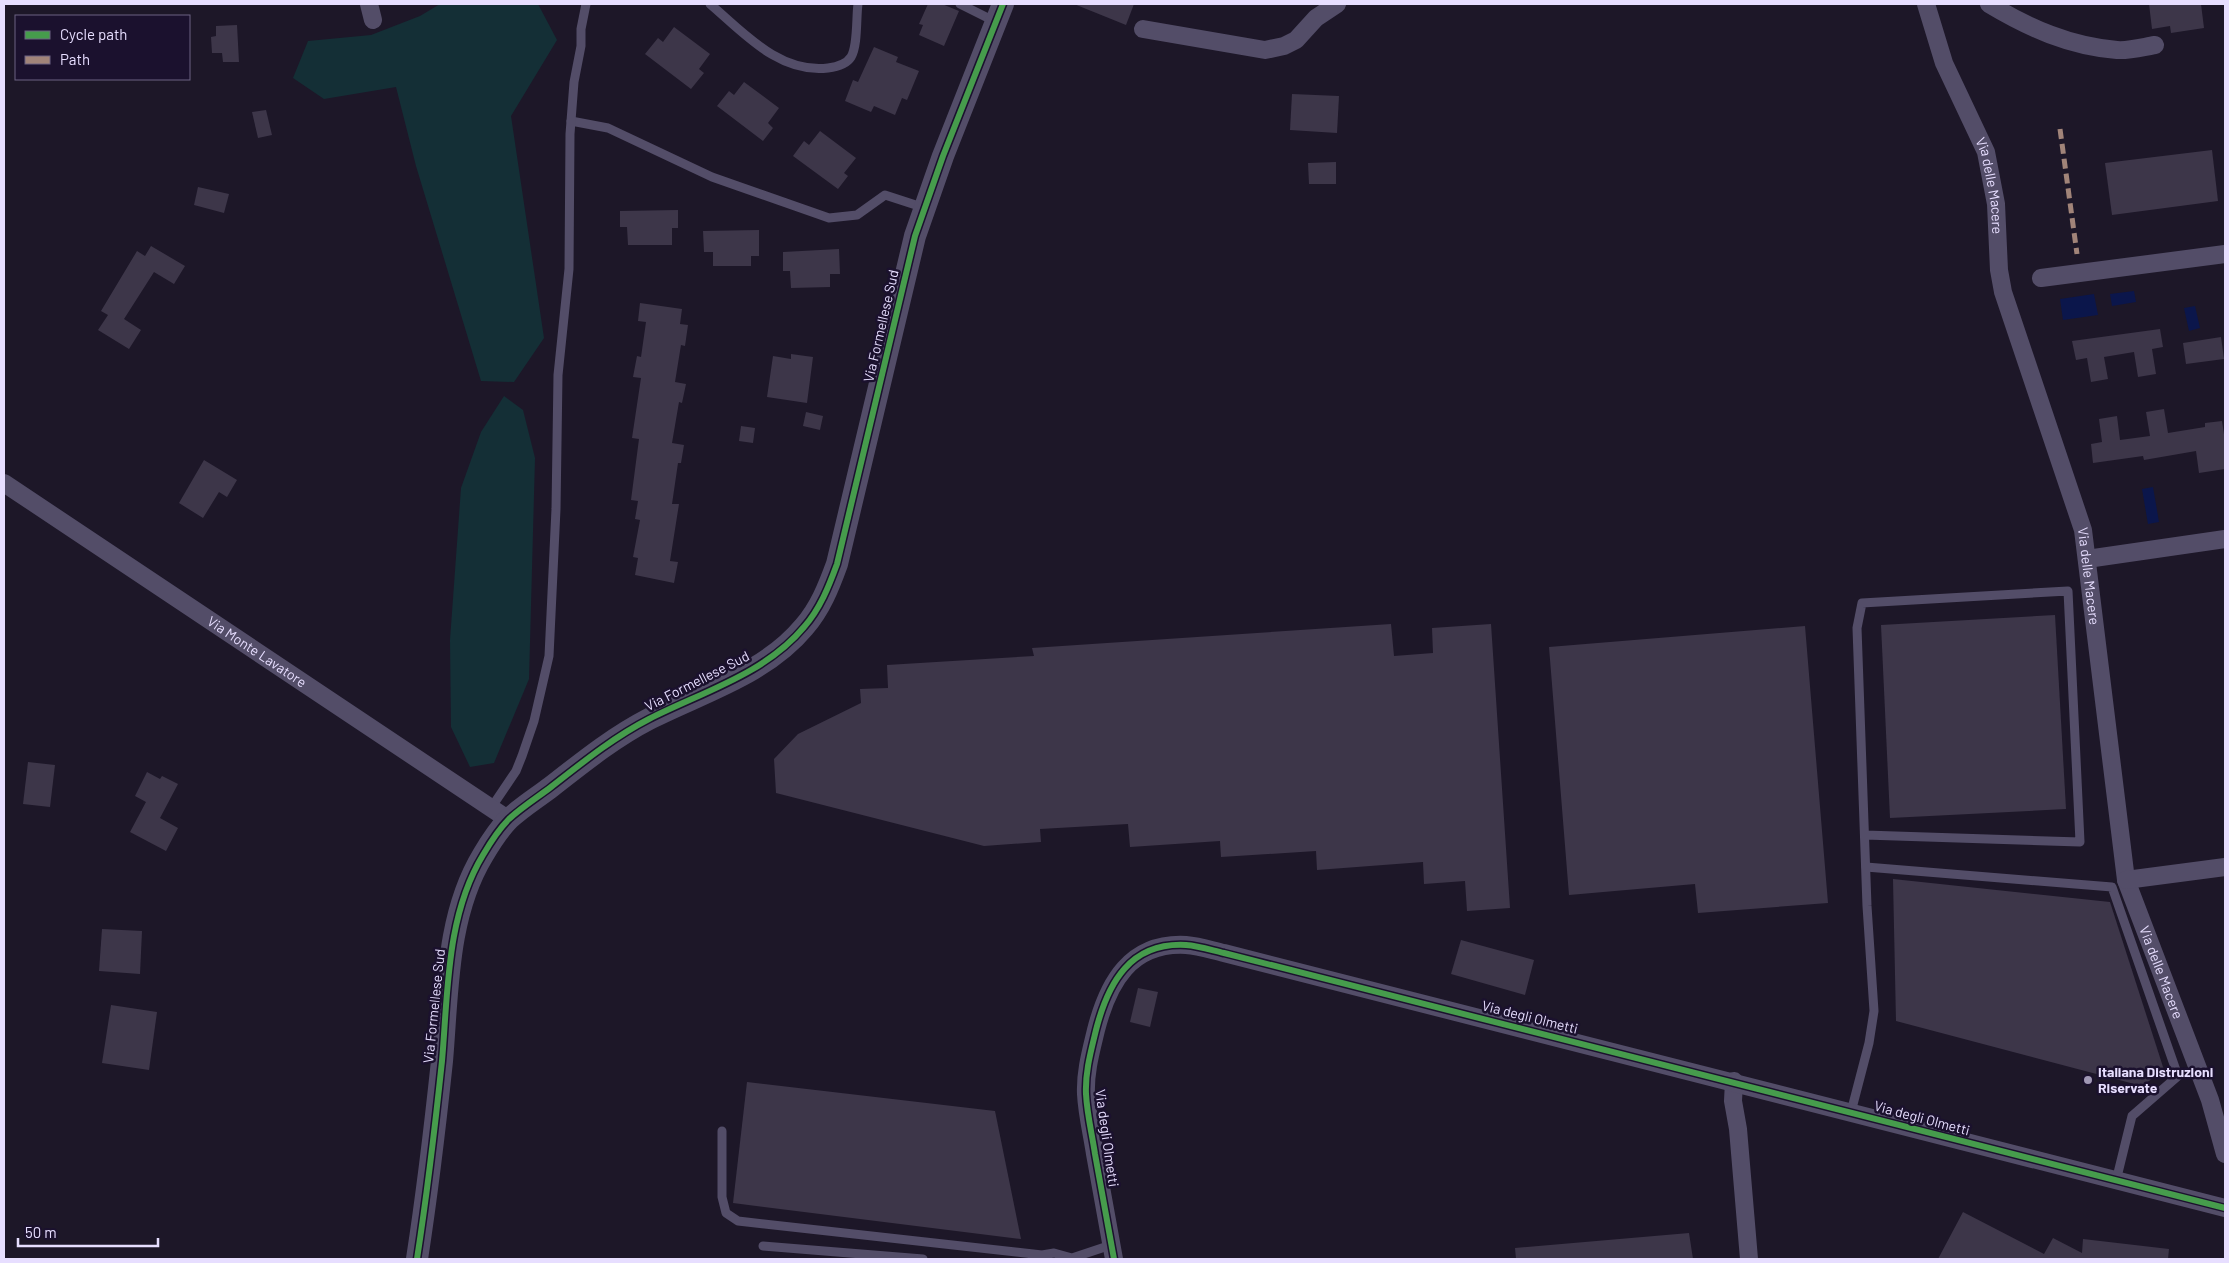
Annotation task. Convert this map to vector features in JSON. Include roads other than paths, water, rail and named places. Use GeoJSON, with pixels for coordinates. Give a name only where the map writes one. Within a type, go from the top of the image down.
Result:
{"type":"FeatureCollection","features":[{"type":"Feature","properties":{"kind":"street"},"geometry":{"type":"LineString","coordinates":[[1143,29],[1265,50],[1284,46],[1296,40],[1316,18],[1337,4]]}},
{"type":"Feature","properties":{"kind":"street","name":"Via delle Macere"},"geometry":{"type":"LineString","coordinates":[[1926,4],[1944,63],[1986,152],[1996,204],[1998,270],[2003,292],[2079,515],[2087,559],[2126,880],[2210,1100],[2225,1154]]}},
{"type":"Feature","properties":{"kind":"street"},"geometry":{"type":"LineString","coordinates":[[1989,4],[2025,26],[2057,39],[2118,51],[2155,45]]}},
{"type":"Feature","properties":{"kind":"street","name":"Via Formellese Sud"},"geometry":{"type":"LineString","coordinates":[[417,1259],[440,1075],[453,942],[458,917],[475,869],[490,843],[500,814],[585,761],[631,729],[753,668],[789,642],[809,620],[821,602],[836,564],[915,236],[999,13]]}},
{"type":"Feature","properties":{"kind":"street"},"geometry":{"type":"LineString","coordinates":[[2042,278],[2225,254]]}},
{"type":"Feature","properties":{"kind":"street","name":"Via Monte Lavatore"},"geometry":{"type":"LineString","coordinates":[[4,483],[500,814]]}},
{"type":"Feature","properties":{"kind":"street"},"geometry":{"type":"LineString","coordinates":[[2087,559],[2225,539]]}},
{"type":"Feature","properties":{"kind":"street"},"geometry":{"type":"LineString","coordinates":[[2126,880],[2225,866]]}},
{"type":"Feature","properties":{"kind":"street","name":"Via degli Olmetti"},"geometry":{"type":"LineString","coordinates":[[1112,1252],[1088,1115],[1086,1086],[1088,1065],[1101,1012],[1114,980],[1132,961],[1148,951],[1162,947],[1186,945],[1734,1081],[2225,1208]]}},
{"type":"Feature","properties":{"kind":"street"},"geometry":{"type":"LineString","coordinates":[[1734,1081],[1733,1101],[1738,1129],[1749,1259]]}},
{"type":"Feature","properties":{"kind":"lane"},"geometry":{"type":"LineString","coordinates":[[500,814],[534,721],[549,656],[556,509],[558,375],[569,269],[568,181],[571,121],[574,82],[586,4]]}},
{"type":"Feature","properties":{"kind":"lane"},"geometry":{"type":"LineString","coordinates":[[710,4],[776,58],[800,66],[822,69],[840,66],[851,58],[855,42],[858,4]]}},
{"type":"Feature","properties":{"kind":"lane"},"geometry":{"type":"LineString","coordinates":[[960,4],[999,13]]}},
{"type":"Feature","properties":{"kind":"lane"},"geometry":{"type":"LineString","coordinates":[[571,121],[608,128],[712,177],[829,218],[857,215],[884,195],[925,208]]}},
{"type":"Feature","properties":{"kind":"lane"},"geometry":{"type":"LineString","coordinates":[[1850,1112],[1869,1043],[1874,1011],[1866,867],[1857,628],[1862,603],[2068,591],[2080,842],[1865,835]]}},
{"type":"Feature","properties":{"kind":"lane"},"geometry":{"type":"LineString","coordinates":[[1866,867],[2112,887],[2178,1076],[2132,1116],[2116,1181]]}},
{"type":"Feature","properties":{"kind":"lane"},"geometry":{"type":"LineString","coordinates":[[722,1131],[722,1197],[726,1213],[738,1222],[1042,1255],[1054,1253],[1072,1259],[1112,1252]]}},
{"type":"Feature","properties":{"kind":"lane"},"geometry":{"type":"LineString","coordinates":[[763,1246],[923,1259]]}},
{"type":"Feature","properties":{"kind":"place","name":"Italiana Distruzioni Riservate"},"geometry":{"type":"Point","coordinates":[2088,1080]}}]}
